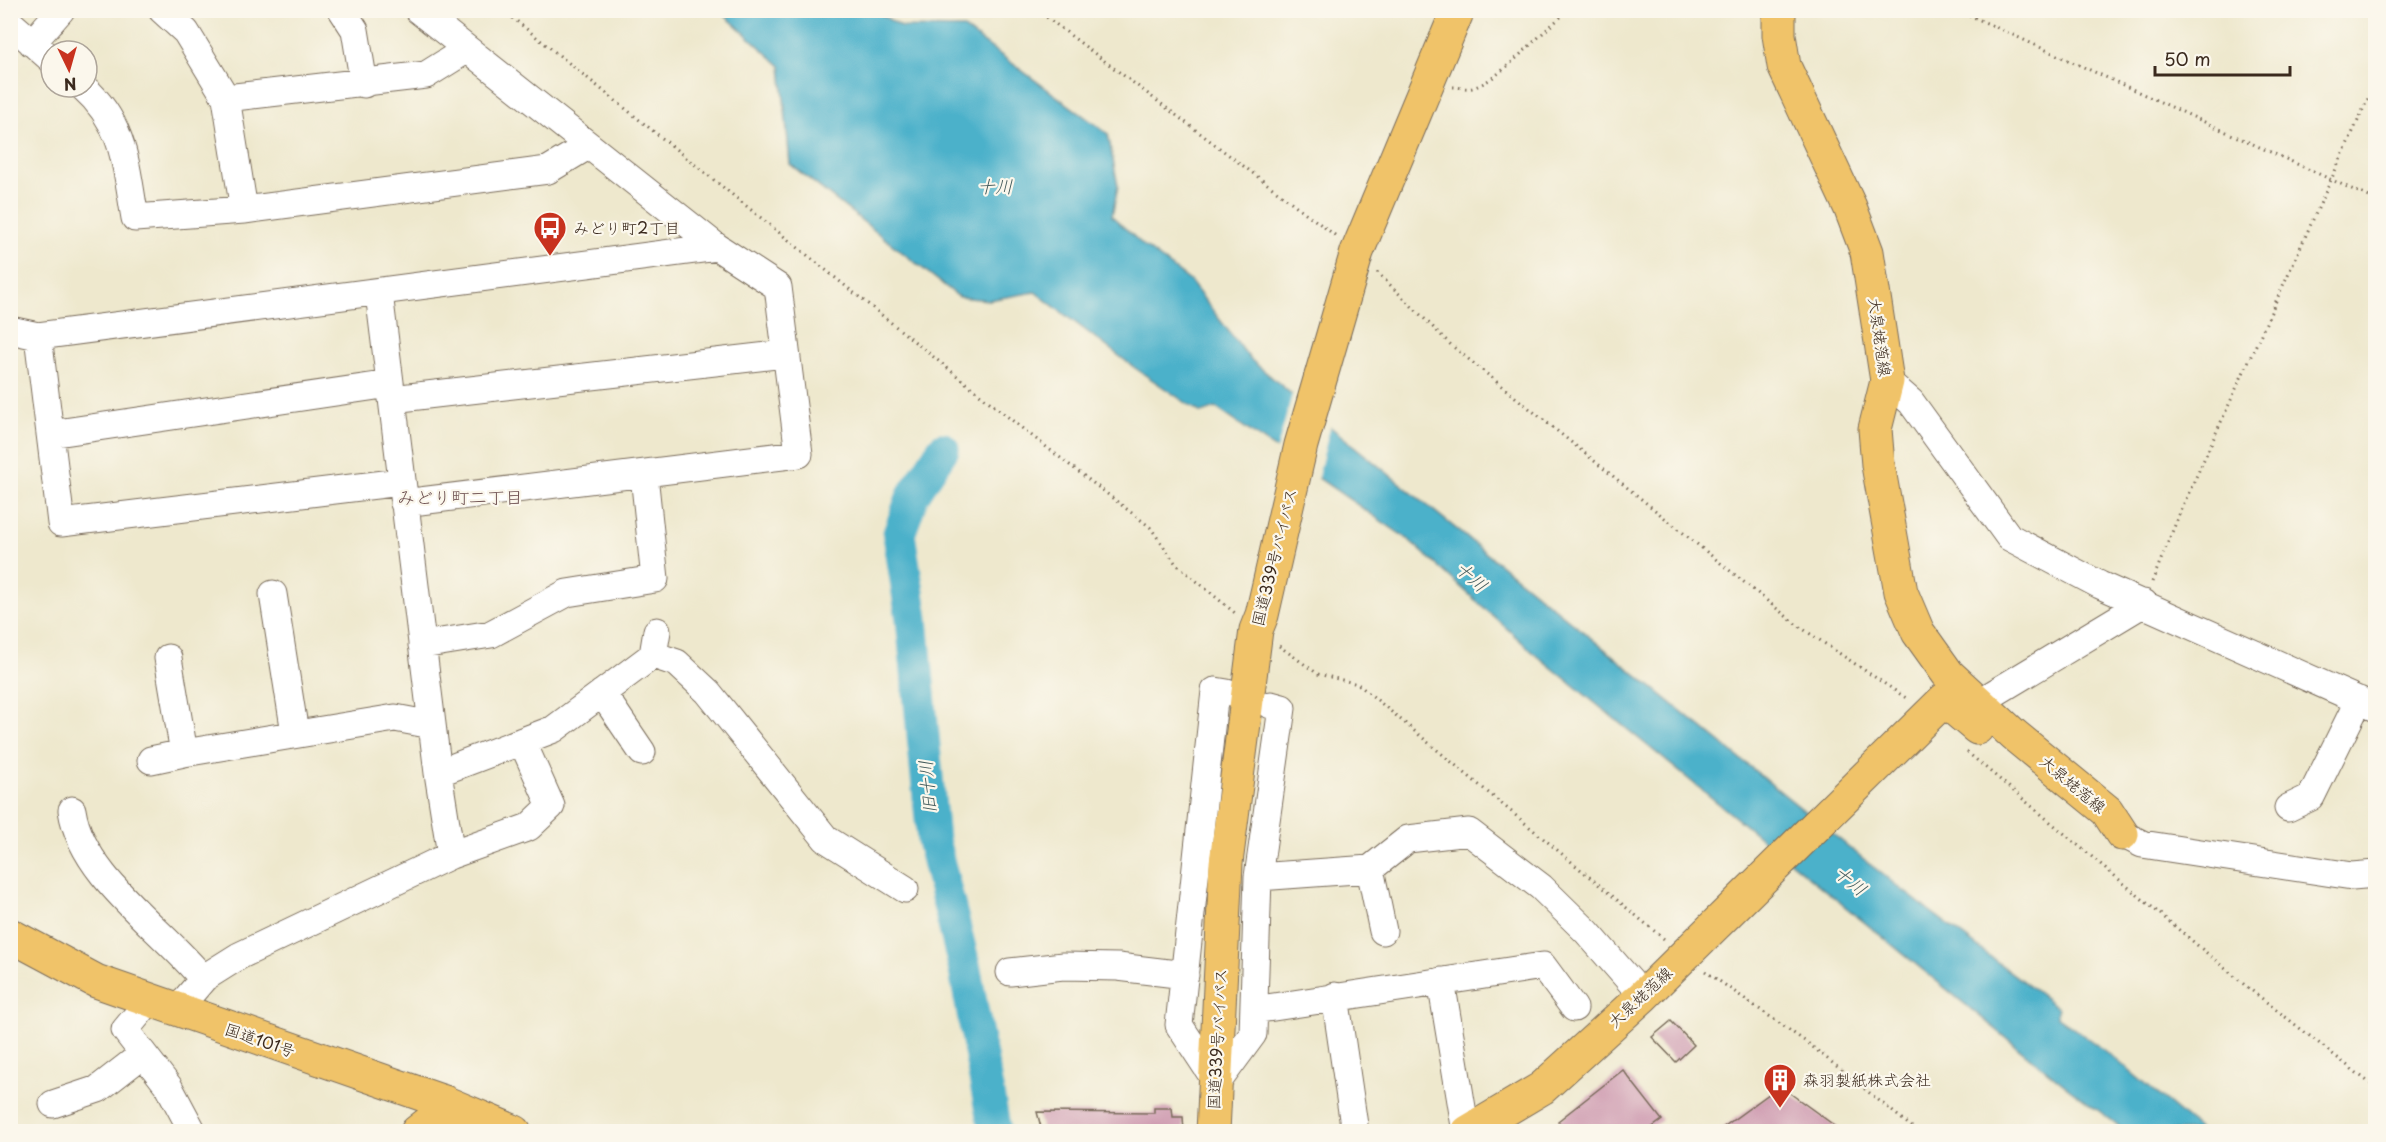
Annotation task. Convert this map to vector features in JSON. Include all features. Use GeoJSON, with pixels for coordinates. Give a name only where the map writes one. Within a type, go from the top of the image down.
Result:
{"type":"FeatureCollection","features":[{"type":"Feature","properties":{"kind":"main road","name":"国道339号バイパス"},"geometry":{"type":"LineString","coordinates":[[1213,1131],[1226,863],[1259,623],[1301,445],[1356,258],[1458,10]]}},
{"type":"Feature","properties":{"kind":"main road","name":"大泉姥萢線"},"geometry":{"type":"LineString","coordinates":[[1779,10],[1779,35],[1784,66],[1850,207],[1867,252],[1887,381],[1875,429],[1878,465],[1901,592],[1918,632],[1948,674],[1978,703],[2107,811],[2122,834]]}},
{"type":"Feature","properties":{"kind":"main road","name":"大泉姥萢線"},"geometry":{"type":"LineString","coordinates":[[1467,1131],[1542,1088],[1643,996],[1925,716],[1944,700],[2085,818],[2122,834]]}},
{"type":"Feature","properties":{"kind":"main road","name":"国道101号"},"geometry":{"type":"LineString","coordinates":[[10,935],[96,981],[444,1102],[515,1131]]}},
{"type":"Feature","properties":{"kind":"main road"},"geometry":{"type":"LineString","coordinates":[[417,1131],[431,1120],[444,1102]]}},
{"type":"Feature","properties":{"kind":"street"},"geometry":{"type":"LineString","coordinates":[[48,39],[61,10]]}},
{"type":"Feature","properties":{"kind":"street"},"geometry":{"type":"LineString","coordinates":[[162,10],[186,33],[226,98],[244,210]]}},
{"type":"Feature","properties":{"kind":"street"},"geometry":{"type":"LineString","coordinates":[[342,10],[354,30],[364,84]]}},
{"type":"Feature","properties":{"kind":"street"},"geometry":{"type":"LineString","coordinates":[[38,336],[61,523],[403,493],[644,475],[799,454],[778,287],[717,247],[586,147],[418,10]]}},
{"type":"Feature","properties":{"kind":"street"},"geometry":{"type":"LineString","coordinates":[[10,23],[39,48]]}},
{"type":"Feature","properties":{"kind":"street"},"geometry":{"type":"LineString","coordinates":[[226,98],[364,84],[426,75],[466,50]]}},
{"type":"Feature","properties":{"kind":"street"},"geometry":{"type":"LineString","coordinates":[[94,99],[111,118],[122,141],[135,218],[244,210],[548,170],[586,147]]}},
{"type":"Feature","properties":{"kind":"street"},"geometry":{"type":"LineString","coordinates":[[10,330],[38,336],[717,247]]}},
{"type":"Feature","properties":{"kind":"street"},"geometry":{"type":"LineString","coordinates":[[379,292],[438,773],[451,855]]}},
{"type":"Feature","properties":{"kind":"street"},"geometry":{"type":"LineString","coordinates":[[50,434],[391,392],[785,354]]}},
{"type":"Feature","properties":{"kind":"street"},"geometry":{"type":"LineString","coordinates":[[1887,381],[1911,402],[2009,537],[2100,585],[2367,704],[2311,797],[2288,808]]}},
{"type":"Feature","properties":{"kind":"street"},"geometry":{"type":"LineString","coordinates":[[422,645],[491,634],[567,592],[655,579],[644,475]]}},
{"type":"Feature","properties":{"kind":"street"},"geometry":{"type":"LineString","coordinates":[[273,594],[295,733]]}},
{"type":"Feature","properties":{"kind":"street"},"geometry":{"type":"LineString","coordinates":[[1978,703],[2144,603]]}},
{"type":"Feature","properties":{"kind":"street"},"geometry":{"type":"LineString","coordinates":[[438,773],[554,729],[602,693],[655,643],[708,692],[826,839],[904,889]]}},
{"type":"Feature","properties":{"kind":"street"},"geometry":{"type":"LineString","coordinates":[[168,658],[184,753]]}},
{"type":"Feature","properties":{"kind":"street"},"geometry":{"type":"LineString","coordinates":[[1227,693],[1215,691],[1179,1025],[1214,1082],[1253,1034],[1258,877],[1282,708],[1271,705]]}},
{"type":"Feature","properties":{"kind":"street"},"geometry":{"type":"LineString","coordinates":[[602,693],[642,752]]}},
{"type":"Feature","properties":{"kind":"street"},"geometry":{"type":"LineString","coordinates":[[151,759],[395,718],[432,725]]}},
{"type":"Feature","properties":{"kind":"street"},"geometry":{"type":"LineString","coordinates":[[193,1131],[169,1087],[125,1030],[239,956],[451,855],[529,827],[551,806],[522,741]]}},
{"type":"Feature","properties":{"kind":"street"},"geometry":{"type":"LineString","coordinates":[[72,810],[75,829],[85,851],[150,927],[182,953],[203,979]]}},
{"type":"Feature","properties":{"kind":"street"},"geometry":{"type":"LineString","coordinates":[[1258,877],[1370,869],[1408,839],[1469,832],[1540,887],[1587,932],[1643,996]]}},
{"type":"Feature","properties":{"kind":"street"},"geometry":{"type":"LineString","coordinates":[[2122,834],[2142,844],[2352,876],[2376,874]]}},
{"type":"Feature","properties":{"kind":"street"},"geometry":{"type":"LineString","coordinates":[[1370,869],[1383,931]]}},
{"type":"Feature","properties":{"kind":"street"},"geometry":{"type":"LineString","coordinates":[[1010,972],[1063,966],[1118,967],[1185,975]]}},
{"type":"Feature","properties":{"kind":"street"},"geometry":{"type":"LineString","coordinates":[[1254,1010],[1543,966],[1574,1008]]}},
{"type":"Feature","properties":{"kind":"street"},"geometry":{"type":"LineString","coordinates":[[1442,981],[1467,1131]]}},
{"type":"Feature","properties":{"kind":"street"},"geometry":{"type":"LineString","coordinates":[[1335,996],[1355,1131]]}},
{"type":"Feature","properties":{"kind":"street"},"geometry":{"type":"LineString","coordinates":[[53,1104],[98,1089],[143,1054]]}},
{"type":"Feature","properties":{"kind":"path"},"geometry":{"type":"LineString","coordinates":[[503,10],[1023,429],[1150,527],[1176,564],[1259,623],[1318,674],[1358,684],[1684,956],[1809,1044],[1918,1131]]}},
{"type":"Feature","properties":{"kind":"path"},"geometry":{"type":"LineString","coordinates":[[1037,10],[1356,258],[1451,345],[1797,625],[1909,700],[1925,716]]}},
{"type":"Feature","properties":{"kind":"path"},"geometry":{"type":"LineString","coordinates":[[1044,10],[1048,18]]}},
{"type":"Feature","properties":{"kind":"path"},"geometry":{"type":"LineString","coordinates":[[1427,84],[1470,88],[1494,77],[1551,24],[1570,10]]}},
{"type":"Feature","properties":{"kind":"path"},"geometry":{"type":"LineString","coordinates":[[1958,10],[2376,200]]}},
{"type":"Feature","properties":{"kind":"path"},"geometry":{"type":"LineString","coordinates":[[2144,603],[2181,510],[2376,81]]}},
{"type":"Feature","properties":{"kind":"path"},"geometry":{"type":"LineString","coordinates":[[1965,750],[2246,986],[2376,1088]]}},
{"type":"Feature","properties":{"kind":"water","name":"十川"},"geometry":{"type":"Polygon","coordinates":[[[720,11],[875,11],[902,27],[964,28],[1108,134],[1118,186],[1112,216],[1144,246],[1190,281],[1250,359],[1328,425],[1897,886],[2058,1008],[2056,1016],[2107,1052],[2201,1131],[2126,1131],[2063,1084],[1535,654],[1409,540],[1216,408],[1201,413],[1135,368],[1035,292],[989,300],[959,297],[790,164],[781,66],[720,11]]]}},
{"type":"Feature","properties":{"kind":"pier"},"geometry":{"type":"Polygon","coordinates":[[[1293,391],[1331,424],[1317,481],[1276,453],[1293,391]]]}},
{"type":"Feature","properties":{"kind":"building"},"geometry":{"type":"Polygon","coordinates":[[[1671,1021],[1694,1045],[1676,1062],[1652,1037],[1671,1021]]]}},
{"type":"Feature","properties":{"kind":"building"},"geometry":{"type":"Polygon","coordinates":[[[1623,1070],[1662,1120],[1647,1131],[1567,1131],[1558,1121],[1623,1070]]]}},
{"type":"Feature","properties":{"kind":"building","name":"森羽製紙株式会社"},"geometry":{"type":"Polygon","coordinates":[[[1780,1086],[1842,1131],[1718,1131],[1780,1086]]]}},
{"type":"Feature","properties":{"kind":"building"},"geometry":{"type":"Polygon","coordinates":[[[1154,1108],[1172,1108],[1173,1117],[1183,1117],[1184,1131],[1042,1131],[1037,1112],[1154,1113],[1154,1108]]]}},
{"type":"Feature","properties":{"kind":"waterway","name":"旧十川"},"geometry":{"type":"LineString","coordinates":[[943,449],[913,495],[899,534],[912,619],[933,840],[964,965],[995,1132]]}},
{"type":"Feature","properties":{"kind":"place","name":"みどり町2丁目"},"geometry":{"type":"Point","coordinates":[550,257]}},
{"type":"Feature","properties":{"kind":"place","name":"森羽製紙株式会社"},"geometry":{"type":"Point","coordinates":[1780,1109]}},
{"type":"Feature","properties":{"kind":"district","name":"みどり町二丁目"},"geometry":{"type":"Point","coordinates":[460,498]}}]}
